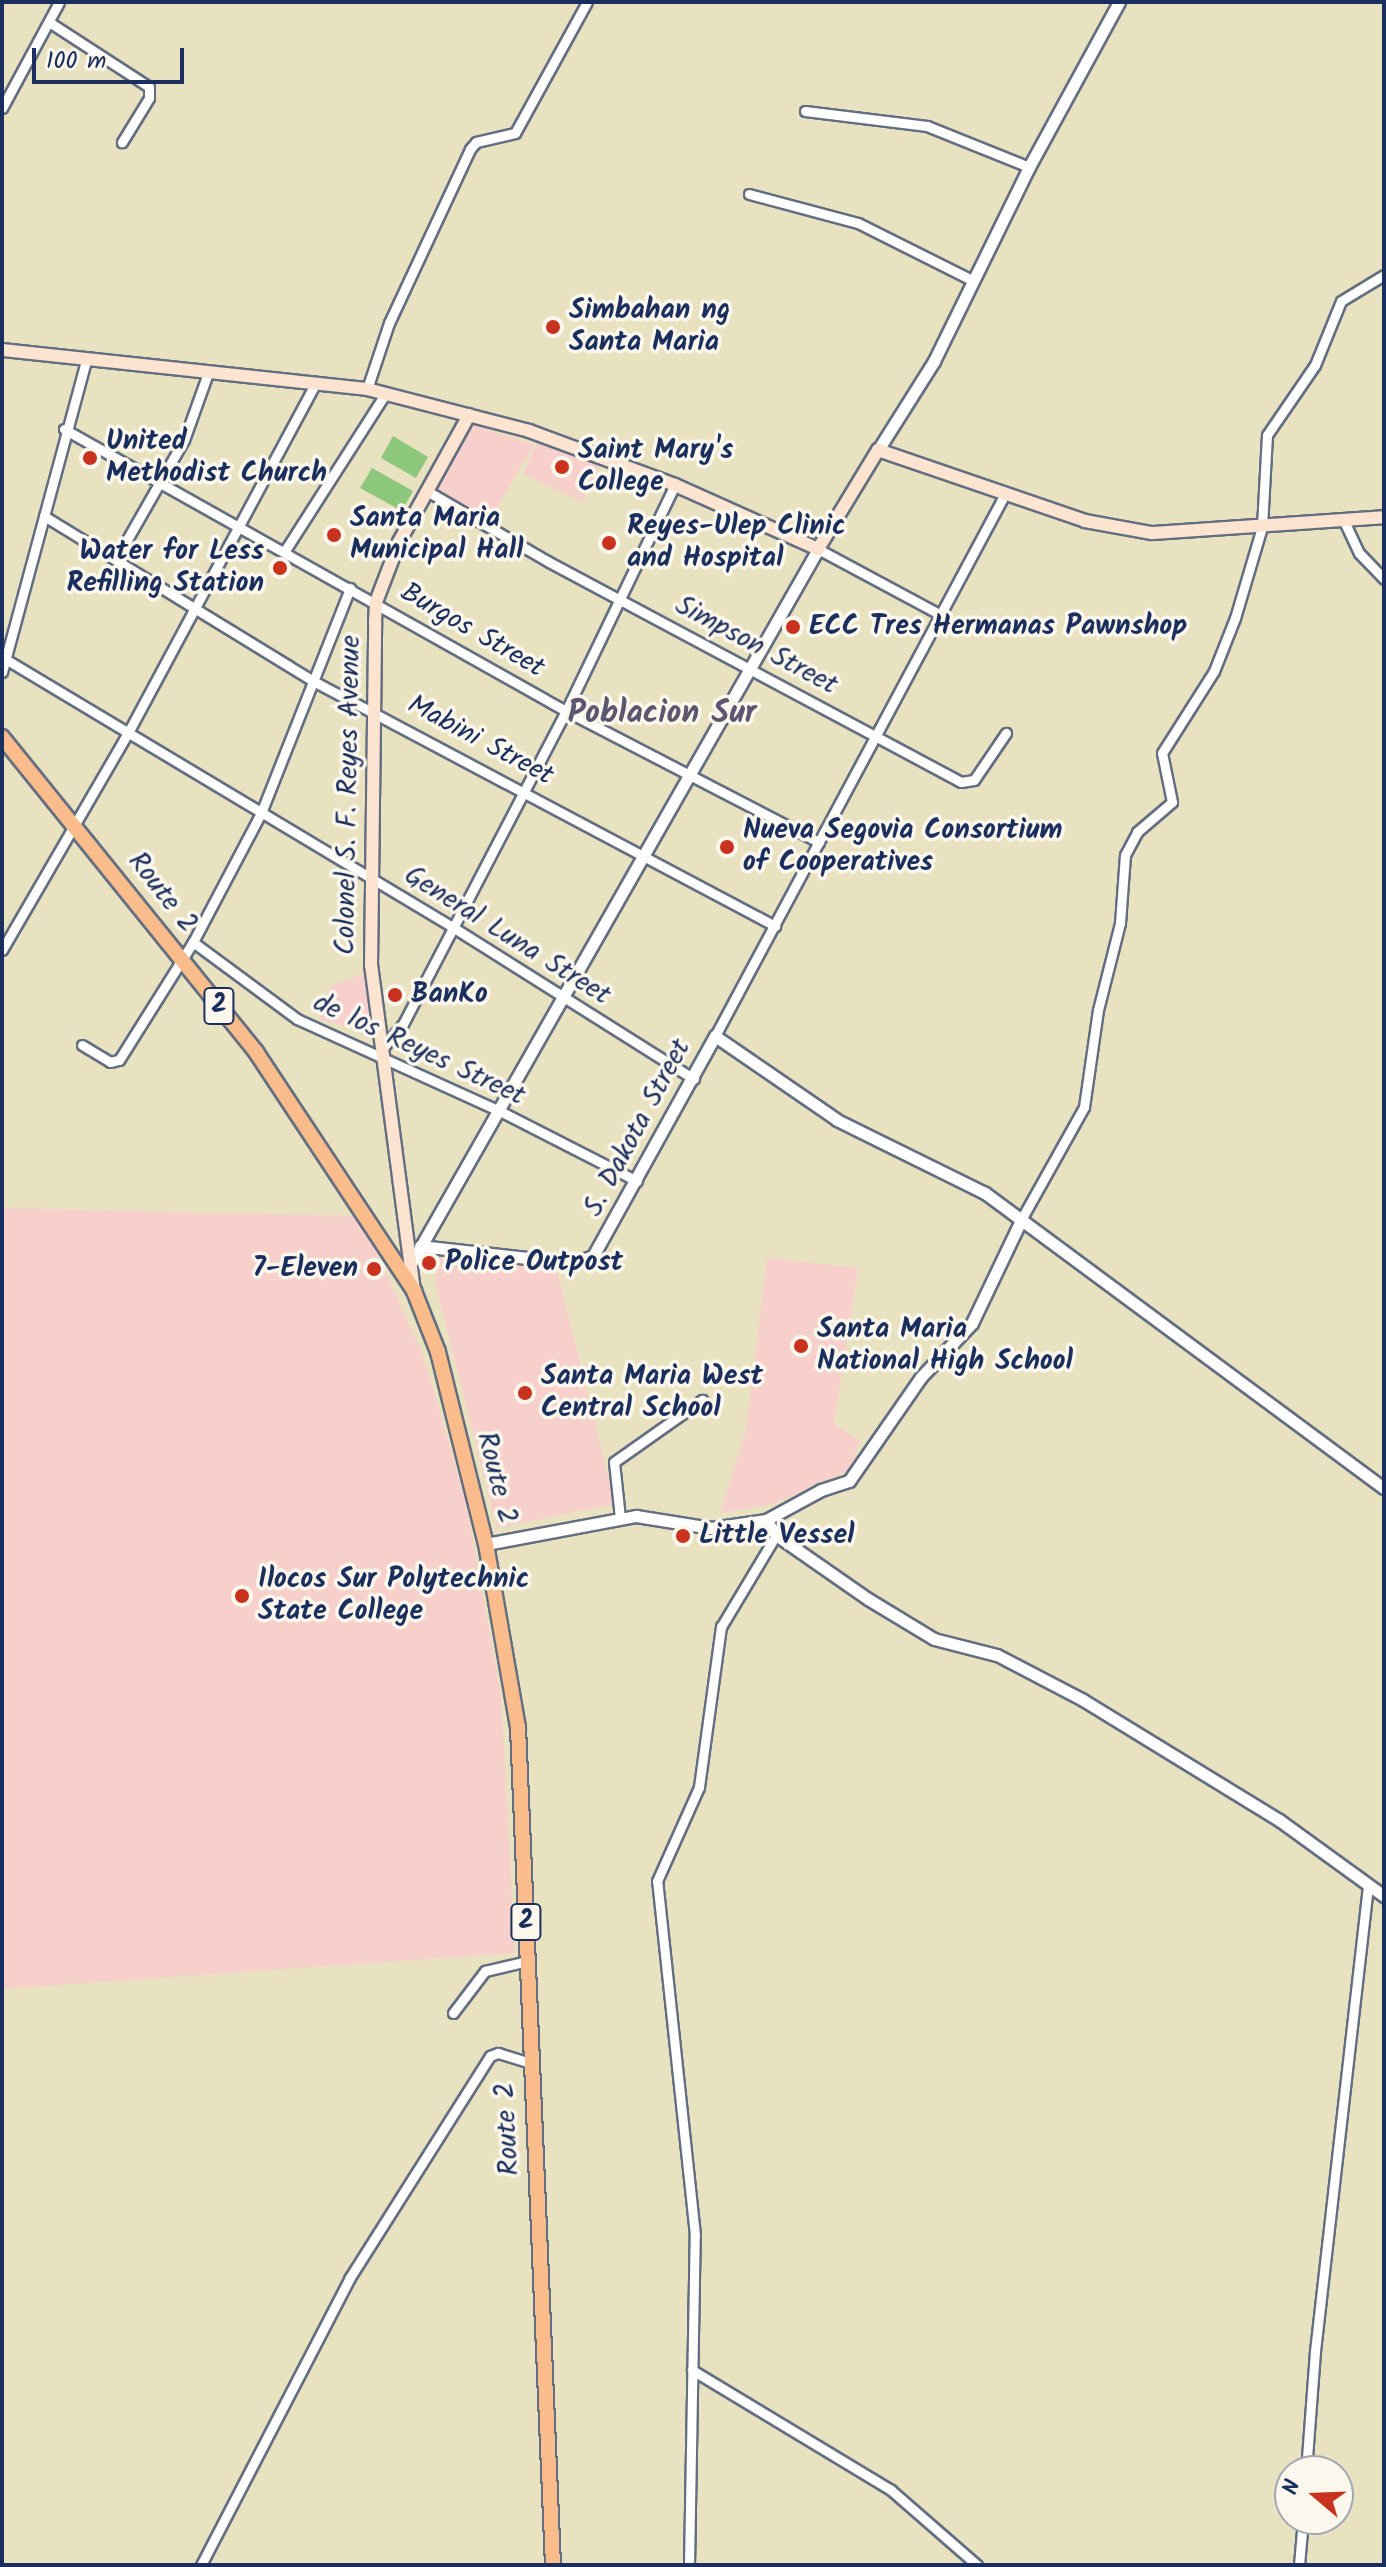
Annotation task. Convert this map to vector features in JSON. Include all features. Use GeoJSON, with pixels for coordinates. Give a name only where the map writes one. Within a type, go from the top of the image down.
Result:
{"type":"FeatureCollection","features":[{"type":"Feature","properties":{"kind":"highway","name":"Route 2"},"geometry":{"type":"LineString","coordinates":[[2,737],[75,824],[297,1111],[414,1291],[438,1352],[486,1544],[518,1727],[553,2565]]}},
{"type":"Feature","properties":{"kind":"main road"},"geometry":{"type":"LineString","coordinates":[[2,350],[367,389],[529,431],[675,485],[818,549],[878,450],[1085,521],[1139,531],[1262,527],[1384,517]]}},
{"type":"Feature","properties":{"kind":"main road","name":"Colonel S. F. Reyes Avenue"},"geometry":{"type":"LineString","coordinates":[[414,1291],[371,966],[368,875],[376,602],[399,542],[469,415]]}},
{"type":"Feature","properties":{"kind":"street"},"geometry":{"type":"LineString","coordinates":[[2,108],[59,2]]}},
{"type":"Feature","properties":{"kind":"street"},"geometry":{"type":"LineString","coordinates":[[367,389],[389,323],[470,149],[476,142],[515,133],[587,2]]}},
{"type":"Feature","properties":{"kind":"street"},"geometry":{"type":"LineString","coordinates":[[878,450],[915,395],[1029,167],[1119,2]]}},
{"type":"Feature","properties":{"kind":"street"},"geometry":{"type":"LineString","coordinates":[[49,22],[149,87],[149,98],[122,142]]}},
{"type":"Feature","properties":{"kind":"street"},"geometry":{"type":"LineString","coordinates":[[805,111],[927,126],[1029,167]]}},
{"type":"Feature","properties":{"kind":"street"},"geometry":{"type":"LineString","coordinates":[[749,194],[858,223],[972,280]]}},
{"type":"Feature","properties":{"kind":"street"},"geometry":{"type":"LineString","coordinates":[[486,1544],[620,1518],[711,1528],[766,1520],[856,1474],[921,1377],[972,1323],[1084,1107],[1098,1010],[1120,923],[1125,855],[1137,832],[1172,802],[1161,763],[1163,746],[1224,647],[1262,527],[1267,435],[1315,365],[1341,301],[1384,275]]}},
{"type":"Feature","properties":{"kind":"street"},"geometry":{"type":"LineString","coordinates":[[2,672],[64,429],[86,360]]}},
{"type":"Feature","properties":{"kind":"street"},"geometry":{"type":"LineString","coordinates":[[116,559],[161,484],[208,373]]}},
{"type":"Feature","properties":{"kind":"street"},"geometry":{"type":"LineString","coordinates":[[2,950],[129,731],[315,384]]}},
{"type":"Feature","properties":{"kind":"street"},"geometry":{"type":"LineString","coordinates":[[286,549],[385,394]]}},
{"type":"Feature","properties":{"kind":"street","name":"Burgos Street"},"geometry":{"type":"LineString","coordinates":[[64,429],[239,527],[286,549],[566,711],[819,842]]}},
{"type":"Feature","properties":{"kind":"street"},"geometry":{"type":"LineString","coordinates":[[383,1052],[403,1024],[522,788],[566,711],[675,485]]}},
{"type":"Feature","properties":{"kind":"street","name":"Simpson Street"},"geometry":{"type":"LineString","coordinates":[[427,491],[620,599],[968,783],[1006,733]]}},
{"type":"Feature","properties":{"kind":"street"},"geometry":{"type":"LineString","coordinates":[[1005,494],[943,616],[715,1036],[837,1120],[985,1193],[1384,1488]]}},
{"type":"Feature","properties":{"kind":"street","name":"Mabini Street"},"geometry":{"type":"LineString","coordinates":[[44,516],[315,682],[373,709],[522,788],[775,926]]}},
{"type":"Feature","properties":{"kind":"street"},"geometry":{"type":"LineString","coordinates":[[1344,521],[1359,553],[1384,579]]}},
{"type":"Feature","properties":{"kind":"street"},"geometry":{"type":"LineString","coordinates":[[412,1262],[693,775],[818,549],[943,616]]}},
{"type":"Feature","properties":{"kind":"street"},"geometry":{"type":"LineString","coordinates":[[82,1045],[110,1062],[119,1060],[180,958],[193,942],[261,813],[350,588]]}},
{"type":"Feature","properties":{"kind":"street","name":"General Luna Street"},"geometry":{"type":"LineString","coordinates":[[7,660],[368,875],[694,1079]]}},
{"type":"Feature","properties":{"kind":"street","name":"de los Reyes Street"},"geometry":{"type":"LineString","coordinates":[[193,942],[297,1019],[383,1052],[637,1181]]}},
{"type":"Feature","properties":{"kind":"street","name":"S. Dakota Street"},"geometry":{"type":"LineString","coordinates":[[420,1246],[584,1261],[602,1246],[715,1036]]}},
{"type":"Feature","properties":{"kind":"street"},"geometry":{"type":"LineString","coordinates":[[620,1518],[614,1462],[702,1400]]}},
{"type":"Feature","properties":{"kind":"street"},"geometry":{"type":"LineString","coordinates":[[766,1520],[776,1535],[934,1639],[997,1655],[1083,1700],[1279,1820],[1384,1896]]}},
{"type":"Feature","properties":{"kind":"street"},"geometry":{"type":"LineString","coordinates":[[689,2565],[695,2235],[657,1881],[699,1787],[721,1627],[776,1535]]}},
{"type":"Feature","properties":{"kind":"street"},"geometry":{"type":"LineString","coordinates":[[1308,2455],[1368,1887]]}},
{"type":"Feature","properties":{"kind":"street"},"geometry":{"type":"LineString","coordinates":[[453,2013],[485,1971],[527,1961]]}},
{"type":"Feature","properties":{"kind":"street"},"geometry":{"type":"LineString","coordinates":[[201,2565],[349,2279],[490,2056],[498,2053],[531,2063]]}},
{"type":"Feature","properties":{"kind":"street"},"geometry":{"type":"LineString","coordinates":[[692,2370],[891,2490],[977,2565]]}},
{"type":"Feature","properties":{"kind":"street"},"geometry":{"type":"LineString","coordinates":[[1299,2565],[1302,2535]]}},
{"type":"Feature","properties":{"kind":"shaded area"},"geometry":{"type":"Polygon","coordinates":[[[473,425],[534,444],[489,522],[437,489],[473,425]]]}},
{"type":"Feature","properties":{"kind":"shaded area","name":"Saint Mary's College"},"geometry":{"type":"Polygon","coordinates":[[[540,436],[601,460],[583,502],[523,474],[540,436]]]}},
{"type":"Feature","properties":{"kind":"shaded area"},"geometry":{"type":"Polygon","coordinates":[[[367,972],[377,1035],[319,1019],[330,987],[367,972]]]}},
{"type":"Feature","properties":{"kind":"shaded area","name":"Ilocos Sur Polytechnic State College"},"geometry":{"type":"Polygon","coordinates":[[[2,1208],[353,1216],[373,1245],[423,1354],[465,1498],[501,1693],[515,1953],[2,1989],[2,1208]]]}},
{"type":"Feature","properties":{"kind":"shaded area","name":"Santa Maria West Central School"},"geometry":{"type":"Polygon","coordinates":[[[441,1248],[555,1262],[615,1504],[497,1528],[435,1282],[441,1248]]]}},
{"type":"Feature","properties":{"kind":"shaded area","name":"Santa Maria National High School"},"geometry":{"type":"Polygon","coordinates":[[[767,1258],[858,1268],[834,1424],[860,1441],[850,1470],[774,1504],[720,1513],[746,1431],[767,1258]]]}},
{"type":"Feature","properties":{"kind":"green space"},"geometry":{"type":"Polygon","coordinates":[[[393,436],[428,457],[416,478],[381,458],[393,436]]]}},
{"type":"Feature","properties":{"kind":"green space"},"geometry":{"type":"Polygon","coordinates":[[[372,468],[413,491],[402,511],[360,488],[372,468]]]}},
{"type":"Feature","properties":{"kind":"place","name":"Simbahan ng Santa Maria"},"geometry":{"type":"Point","coordinates":[553,327]}},
{"type":"Feature","properties":{"kind":"place","name":"United Methodist Church"},"geometry":{"type":"Point","coordinates":[90,458]}},
{"type":"Feature","properties":{"kind":"place","name":"Saint Mary's College"},"geometry":{"type":"Point","coordinates":[562,467]}},
{"type":"Feature","properties":{"kind":"place","name":"Santa Maria Municipal Hall"},"geometry":{"type":"Point","coordinates":[334,535]}},
{"type":"Feature","properties":{"kind":"place","name":"Reyes-Ulep Clinic and Hospital"},"geometry":{"type":"Point","coordinates":[609,543]}},
{"type":"Feature","properties":{"kind":"place","name":"Water for Less Refilling Station"},"geometry":{"type":"Point","coordinates":[280,568]}},
{"type":"Feature","properties":{"kind":"place","name":"ECC Tres Hermanas Pawnshop"},"geometry":{"type":"Point","coordinates":[793,627]}},
{"type":"Feature","properties":{"kind":"place","name":"Nueva Segovia Consortium of Cooperatives"},"geometry":{"type":"Point","coordinates":[727,847]}},
{"type":"Feature","properties":{"kind":"place","name":"BanKo"},"geometry":{"type":"Point","coordinates":[395,995]}},
{"type":"Feature","properties":{"kind":"place","name":"Police Outpost"},"geometry":{"type":"Point","coordinates":[429,1263]}},
{"type":"Feature","properties":{"kind":"place","name":"7-Eleven"},"geometry":{"type":"Point","coordinates":[374,1269]}},
{"type":"Feature","properties":{"kind":"place","name":"Santa Maria National High School"},"geometry":{"type":"Point","coordinates":[801,1346]}},
{"type":"Feature","properties":{"kind":"place","name":"Santa Maria West Central School"},"geometry":{"type":"Point","coordinates":[525,1393]}},
{"type":"Feature","properties":{"kind":"place","name":"Little Vessel"},"geometry":{"type":"Point","coordinates":[683,1536]}},
{"type":"Feature","properties":{"kind":"place","name":"Ilocos Sur Polytechnic State College"},"geometry":{"type":"Point","coordinates":[242,1596]}},
{"type":"Feature","properties":{"kind":"district","name":"Poblacion Sur"},"geometry":{"type":"Point","coordinates":[662,714]}}]}
